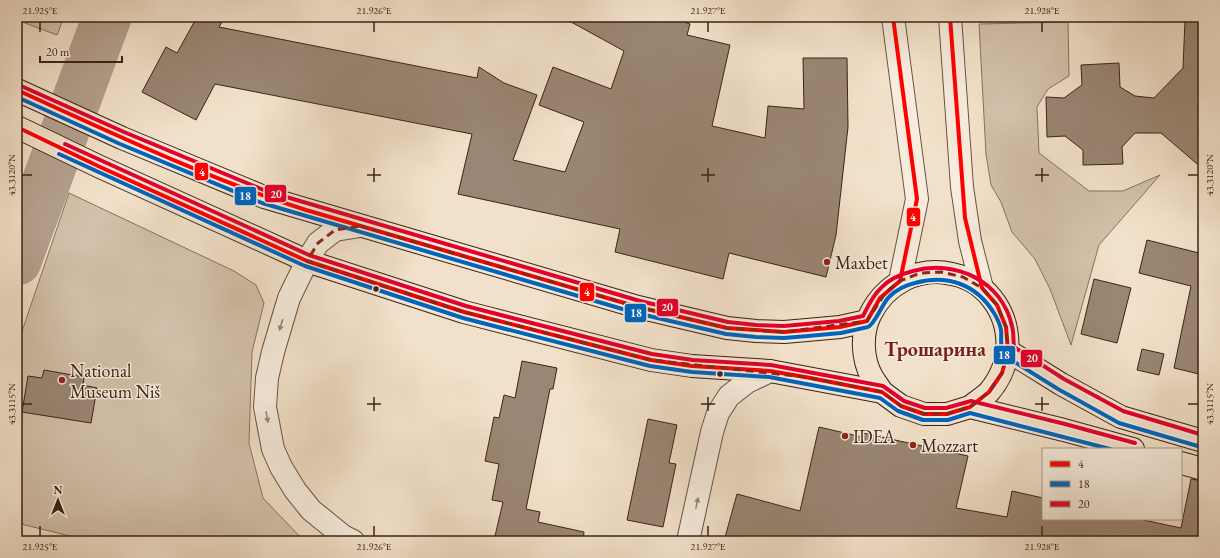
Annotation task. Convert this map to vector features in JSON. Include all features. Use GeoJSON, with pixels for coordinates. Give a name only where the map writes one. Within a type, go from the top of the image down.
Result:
{"type":"FeatureCollection","features":[{"type":"Feature","properties":{"kind":"main road"},"geometry":{"type":"LineString","coordinates":[[17,90],[113,134],[264,197],[638,307],[727,328],[784,332],[840,327],[867,321]]}},
{"type":"Feature","properties":{"kind":"main road"},"geometry":{"type":"LineString","coordinates":[[22,129],[98,166],[307,260],[464,312],[651,360],[692,366],[770,371],[882,392]]}},
{"type":"Feature","properties":{"kind":"main road"},"geometry":{"type":"LineString","coordinates":[[942,272],[962,276],[982,288],[997,305],[1006,327],[1008,351],[1002,373],[989,392],[970,407],[948,414],[924,414],[901,406],[882,392],[872,376],[865,358],[864,339],[867,321],[875,305],[886,292],[900,281],[920,273],[942,272]]}},
{"type":"Feature","properties":{"kind":"main road"},"geometry":{"type":"LineString","coordinates":[[1008,351],[1061,384],[1121,417],[1203,441]]}},
{"type":"Feature","properties":{"kind":"main road"},"geometry":{"type":"LineString","coordinates":[[970,407],[1129,448]]}},
{"type":"Feature","properties":{"kind":"main road"},"geometry":{"type":"LineString","coordinates":[[1182,463],[1203,469]]}},
{"type":"Feature","properties":{"kind":"street"},"geometry":{"type":"LineString","coordinates":[[893,17],[917,199],[900,281]]}},
{"type":"Feature","properties":{"kind":"street"},"geometry":{"type":"LineString","coordinates":[[950,17],[962,187],[970,241],[982,288]]}},
{"type":"Feature","properties":{"kind":"street"},"geometry":{"type":"LineString","coordinates":[[353,541],[343,536],[312,510],[296,490],[281,467],[273,449],[265,407],[267,378],[273,352],[289,298],[307,260],[318,243],[335,230],[360,226]]}},
{"type":"Feature","properties":{"kind":"street"},"geometry":{"type":"LineString","coordinates":[[688,541],[712,432],[718,413],[730,396],[747,382],[770,371]]}},
{"type":"Feature","properties":{"kind":"highlighted area"},"geometry":{"type":"Polygon","coordinates":[[[360,226],[638,307],[727,328],[784,332],[867,321],[886,292],[900,281],[920,273],[941,272],[963,277],[982,288],[997,305],[1006,327],[1008,351],[1002,373],[989,392],[970,407],[947,414],[924,414],[901,406],[882,392],[805,377],[651,360],[464,312],[307,261],[318,243],[335,230],[360,226]]]}},
{"type":"Feature","properties":{"kind":"shaded area"},"geometry":{"type":"Polygon","coordinates":[[[17,17],[64,17],[57,35],[17,20],[17,17]]]}},
{"type":"Feature","properties":{"kind":"shaded area"},"geometry":{"type":"Polygon","coordinates":[[[1068,22],[1069,76],[1048,89],[1037,107],[1039,153],[1089,191],[1123,191],[1160,175],[1099,245],[1071,345],[1050,289],[1035,259],[1012,232],[1001,202],[991,185],[986,154],[979,24],[1068,22]]]}},
{"type":"Feature","properties":{"kind":"shaded area"},"geometry":{"type":"Polygon","coordinates":[[[69,193],[234,271],[256,285],[264,303],[252,352],[249,443],[263,498],[304,541],[90,541],[17,523],[17,346],[69,193]]]}},
{"type":"Feature","properties":{"kind":"building"},"geometry":{"type":"Polygon","coordinates":[[[197,17],[225,17],[219,27],[477,78],[479,67],[504,83],[537,95],[513,160],[565,172],[584,122],[539,105],[553,67],[611,89],[624,51],[562,17],[670,17],[690,24],[687,35],[730,45],[712,126],[765,138],[768,106],[804,109],[803,58],[847,58],[848,127],[836,235],[826,277],[729,253],[723,279],[615,252],[620,229],[458,194],[472,134],[215,84],[196,120],[142,92],[166,47],[177,53],[197,17]]]}},
{"type":"Feature","properties":{"kind":"building"},"geometry":{"type":"Polygon","coordinates":[[[1185,20],[1203,20],[1203,169],[1161,133],[1135,133],[1122,147],[1123,164],[1083,165],[1083,150],[1065,136],[1047,137],[1046,97],[1064,98],[1082,85],[1081,65],[1119,63],[1120,87],[1135,96],[1154,98],[1183,68],[1185,20]]]}},
{"type":"Feature","properties":{"kind":"building"},"geometry":{"type":"Polygon","coordinates":[[[1147,240],[1203,254],[1203,375],[1174,368],[1191,286],[1139,273],[1147,240]]]}},
{"type":"Feature","properties":{"kind":"building"},"geometry":{"type":"Polygon","coordinates":[[[1094,279],[1131,288],[1117,343],[1081,334],[1094,279]]]}},
{"type":"Feature","properties":{"kind":"building"},"geometry":{"type":"Polygon","coordinates":[[[1142,349],[1164,354],[1159,375],[1137,370],[1142,349]]]}},
{"type":"Feature","properties":{"kind":"building"},"geometry":{"type":"Polygon","coordinates":[[[522,361],[557,368],[553,389],[550,389],[526,509],[540,512],[538,522],[584,532],[583,541],[516,541],[495,536],[503,502],[492,500],[499,464],[485,461],[494,417],[499,418],[504,395],[515,398],[522,361]]]}},
{"type":"Feature","properties":{"kind":"building"},"geometry":{"type":"Polygon","coordinates":[[[44,370],[84,377],[83,385],[97,388],[91,423],[22,412],[28,376],[42,378],[44,370]]]}},
{"type":"Feature","properties":{"kind":"building"},"geometry":{"type":"Polygon","coordinates":[[[648,419],[677,425],[669,463],[676,464],[663,527],[627,520],[648,419]]]}},
{"type":"Feature","properties":{"kind":"building"},"geometry":{"type":"Polygon","coordinates":[[[819,427],[862,437],[863,433],[968,456],[956,508],[1007,517],[1012,491],[1042,498],[1042,520],[1144,520],[1181,528],[1191,479],[1203,481],[1203,541],[724,541],[737,494],[800,511],[819,427]]]}},
{"type":"Feature","properties":{"kind":"waterway"},"geometry":{"type":"LineString","coordinates":[[17,261],[107,17]]}},
{"type":"Feature","properties":{"kind":"transit line","name":"4"},"geometry":{"type":"LineString","coordinates":[[17,90],[232,184],[306,210],[638,307],[727,328],[784,332],[840,327],[867,321],[880,298],[900,281],[917,199],[893,17]]}},
{"type":"Feature","properties":{"kind":"transit line","name":"4"},"geometry":{"type":"LineString","coordinates":[[17,127],[98,166],[307,261],[464,312],[651,360],[692,366],[770,371],[805,377],[882,392],[901,406],[924,414],[947,414],[970,407],[989,392],[1002,373],[1008,351],[1006,327],[997,305],[982,288],[965,218],[950,17]]}},
{"type":"Feature","properties":{"kind":"transit line","name":"20"},"geometry":{"type":"LineString","coordinates":[[19,85],[124,132],[266,191],[640,301],[728,322],[784,326],[839,321],[863,316],[876,294],[884,285],[896,277],[909,272],[929,268],[945,268],[960,271],[974,277],[987,286],[998,297],[1007,310],[1013,331],[1014,347],[1064,379],[1123,411],[1203,435]]}},
{"type":"Feature","properties":{"kind":"transit line","name":"18"},"geometry":{"type":"LineString","coordinates":[[17,97],[120,144],[262,203],[636,313],[726,334],[784,338],[841,333],[871,325],[889,297],[905,286],[938,280],[960,284],[970,288],[979,295],[994,313],[1001,328],[1001,347],[1005,356],[1058,389],[1119,423],[1201,447]]}},
{"type":"Feature","properties":{"kind":"transit line","name":"20"},"geometry":{"type":"LineString","coordinates":[[65,144],[309,255],[466,306],[652,354],[693,360],[771,365],[883,386],[904,401],[925,408],[946,408],[971,401],[1135,443]]}},
{"type":"Feature","properties":{"kind":"transit line","name":"18"},"geometry":{"type":"LineString","coordinates":[[59,154],[305,266],[463,318],[650,366],[692,372],[769,377],[880,398],[898,411],[923,420],[948,420],[970,413],[1106,448]]}},
{"type":"Feature","properties":{"kind":"place","name":"Maxbet"},"geometry":{"type":"Point","coordinates":[827,262]}},
{"type":"Feature","properties":{"kind":"place","name":"National Museum Niš"},"geometry":{"type":"Point","coordinates":[62,380]}},
{"type":"Feature","properties":{"kind":"place","name":"IDEA"},"geometry":{"type":"Point","coordinates":[845,436]}},
{"type":"Feature","properties":{"kind":"place","name":"Mozzart"},"geometry":{"type":"Point","coordinates":[913,445]}},
{"type":"Feature","properties":{"kind":"district","name":"Трошарина"},"geometry":{"type":"Point","coordinates":[935,349]}}]}
